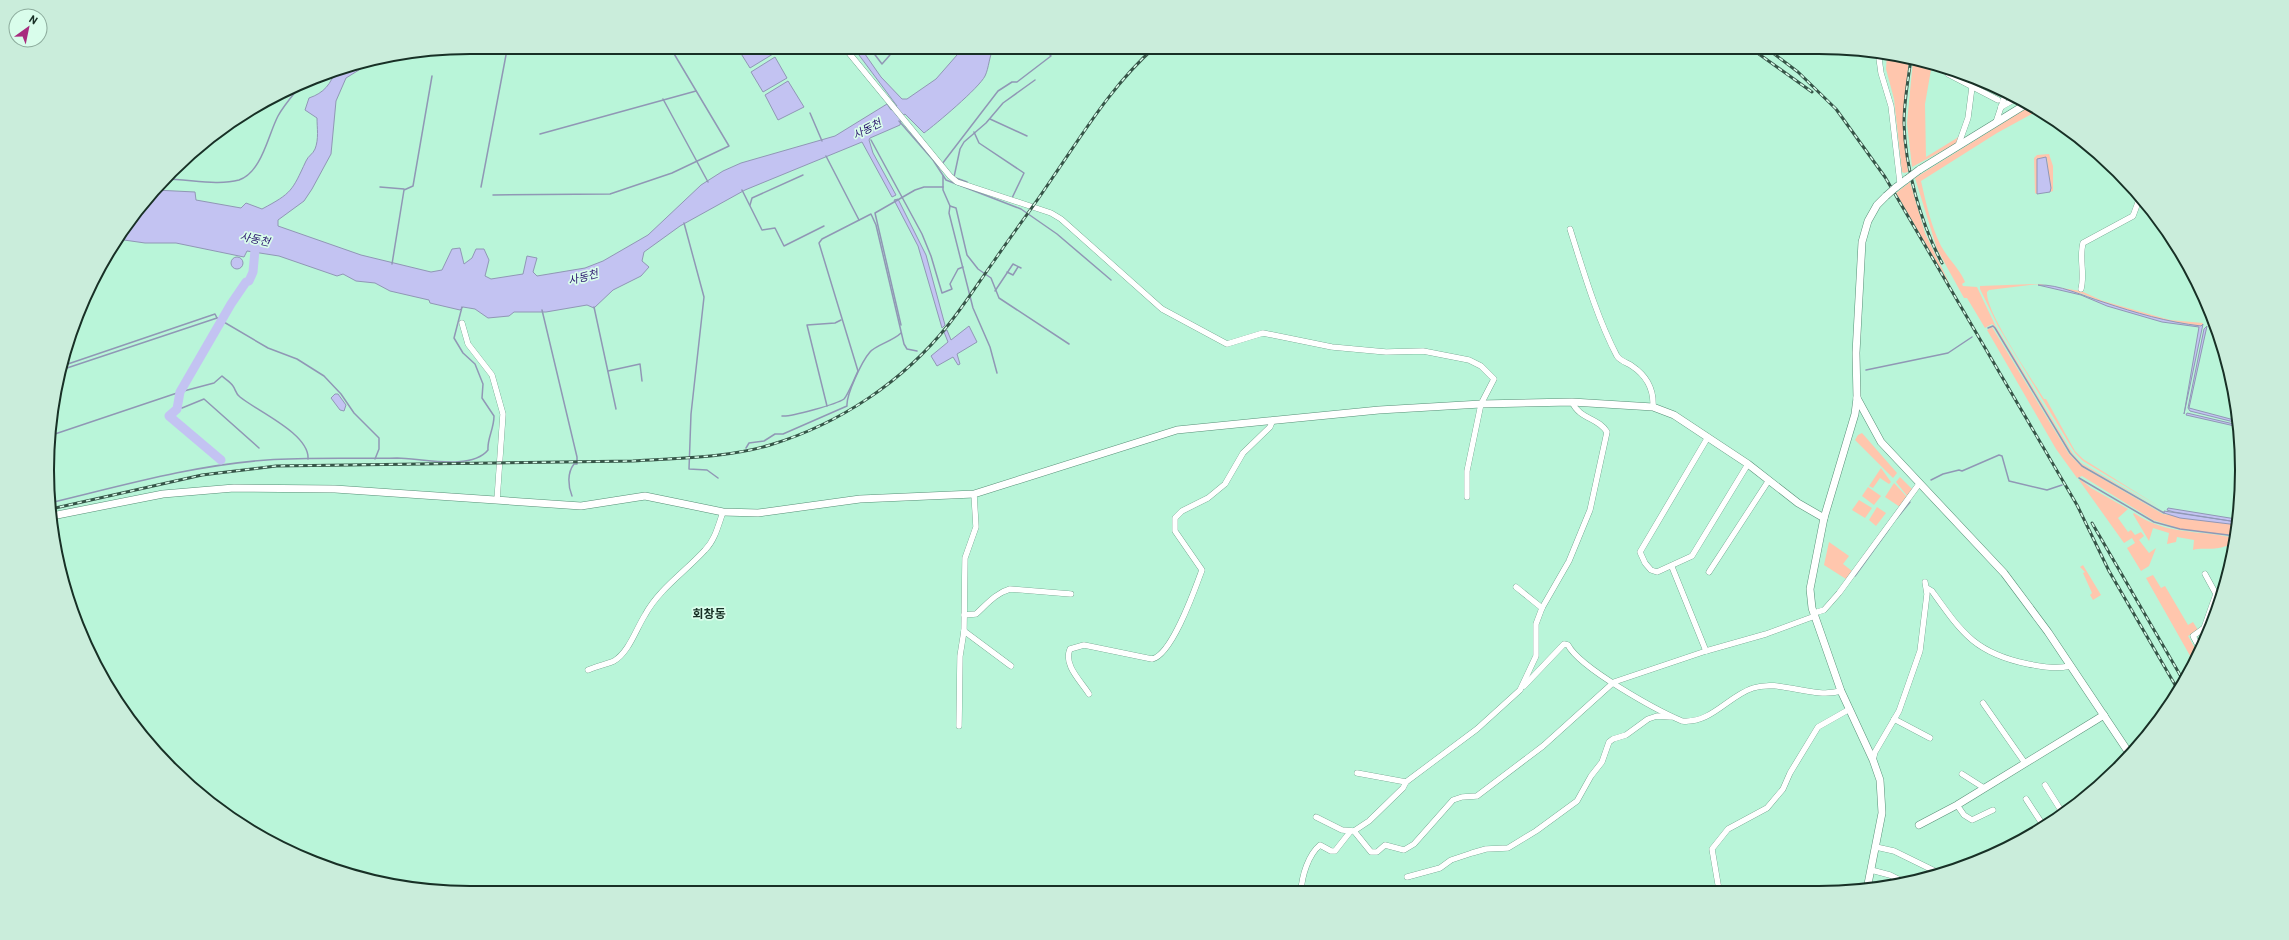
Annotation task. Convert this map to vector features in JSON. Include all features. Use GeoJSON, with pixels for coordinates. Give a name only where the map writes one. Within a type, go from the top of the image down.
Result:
{"type":"FeatureCollection","features":[{"type":"Feature","properties":{"kind":"main road"},"geometry":{"type":"LineString","coordinates":[[1868,883],[1876,847],[1882,803],[1880,780],[1873,760],[1848,710],[1815,615],[1811,598],[1811,580],[1824,518],[1855,414],[1857,398],[1856,353],[1862,242],[1868,221],[1877,206],[1886,196],[1919,170],[2021,107]]}},
{"type":"Feature","properties":{"kind":"main road"},"geometry":{"type":"LineString","coordinates":[[1857,398],[1881,442],[1919,484],[1976,541],[2004,573],[2127,750]]}},
{"type":"Feature","properties":{"kind":"main road"},"geometry":{"type":"LineString","coordinates":[[57,515],[163,494],[234,488],[335,490],[581,506],[645,496],[723,512],[758,513],[860,499],[974,494],[1177,430],[1196,427],[1272,422],[1379,410],[1481,404],[1572,402],[1653,407],[1674,415],[1748,464],[1798,503],[1824,518]]}},
{"type":"Feature","properties":{"kind":"main road"},"geometry":{"type":"LineString","coordinates":[[1919,825],[1957,805],[2104,715]]}},
{"type":"Feature","properties":{"kind":"street"},"geometry":{"type":"LineString","coordinates":[[850,54],[950,176],[957,182],[1051,213],[1061,219],[1162,309],[1227,344],[1263,333],[1332,347],[1386,352],[1423,351],[1469,360],[1481,366],[1494,379],[1481,404],[1467,471],[1468,497]]}},
{"type":"Feature","properties":{"kind":"street"},"geometry":{"type":"LineString","coordinates":[[1879,59],[1880,72],[1890,106],[1898,186]]}},
{"type":"Feature","properties":{"kind":"street"},"geometry":{"type":"LineString","coordinates":[[1950,75],[1998,100]]}},
{"type":"Feature","properties":{"kind":"street"},"geometry":{"type":"LineString","coordinates":[[1958,146],[1968,118],[1972,87]]}},
{"type":"Feature","properties":{"kind":"street"},"geometry":{"type":"LineString","coordinates":[[1996,122],[2004,98]]}},
{"type":"Feature","properties":{"kind":"street"},"geometry":{"type":"LineString","coordinates":[[2001,108],[2011,102]]}},
{"type":"Feature","properties":{"kind":"street"},"geometry":{"type":"LineString","coordinates":[[2081,289],[2084,278],[2081,249],[2083,243],[2133,216],[2138,203]]}},
{"type":"Feature","properties":{"kind":"street"},"geometry":{"type":"LineString","coordinates":[[1570,229],[1587,283],[1618,358],[1633,366],[1652,387],[1654,396],[1653,407]]}},
{"type":"Feature","properties":{"kind":"street"},"geometry":{"type":"LineString","coordinates":[[462,323],[468,344],[492,375],[503,414],[497,500]]}},
{"type":"Feature","properties":{"kind":"street"},"geometry":{"type":"LineString","coordinates":[[1520,690],[1536,656],[1536,624],[1542,608],[1569,561],[1590,510],[1607,432],[1604,427],[1576,411],[1572,402]]}},
{"type":"Feature","properties":{"kind":"street"},"geometry":{"type":"LineString","coordinates":[[1089,694],[1068,662],[1068,654],[1070,649],[1084,645],[1152,659],[1165,651],[1184,614],[1202,570],[1175,532],[1175,518],[1182,511],[1208,498],[1225,484],[1243,453],[1270,428],[1272,422]]}},
{"type":"Feature","properties":{"kind":"street"},"geometry":{"type":"LineString","coordinates":[[1708,437],[1640,552],[1645,563],[1651,570],[1657,572],[1672,567],[1696,552],[1748,464]]}},
{"type":"Feature","properties":{"kind":"street"},"geometry":{"type":"LineString","coordinates":[[1709,572],[1769,480]]}},
{"type":"Feature","properties":{"kind":"street"},"geometry":{"type":"LineString","coordinates":[[1316,817],[1352,831],[1371,852],[1377,852],[1385,845],[1404,850],[1414,844],[1453,800],[1462,797],[1477,796],[1543,746],[1614,682],[1706,651],[1766,634],[1824,610],[1839,593],[1919,484]]}},
{"type":"Feature","properties":{"kind":"street"},"geometry":{"type":"LineString","coordinates":[[959,726],[960,656],[964,630],[965,558],[976,527],[974,494]]}},
{"type":"Feature","properties":{"kind":"street"},"geometry":{"type":"LineString","coordinates":[[588,670],[614,661],[620,656],[656,598],[705,550],[715,535],[723,512]]}},
{"type":"Feature","properties":{"kind":"street"},"geometry":{"type":"LineString","coordinates":[[1672,567],[1706,651]]}},
{"type":"Feature","properties":{"kind":"street"},"geometry":{"type":"LineString","coordinates":[[2205,574],[2216,594],[2213,604]]}},
{"type":"Feature","properties":{"kind":"street"},"geometry":{"type":"LineString","coordinates":[[1873,760],[1875,752],[1905,697],[1920,651],[1927,588],[1925,582]]}},
{"type":"Feature","properties":{"kind":"street"},"geometry":{"type":"LineString","coordinates":[[1516,587],[1542,608]]}},
{"type":"Feature","properties":{"kind":"street"},"geometry":{"type":"LineString","coordinates":[[1927,588],[1932,591],[1964,633],[1990,652],[2002,658],[2055,669],[2070,666]]}},
{"type":"Feature","properties":{"kind":"street"},"geometry":{"type":"LineString","coordinates":[[964,615],[976,614],[991,600],[1010,589],[1071,594]]}},
{"type":"Feature","properties":{"kind":"street"},"geometry":{"type":"LineString","coordinates":[[2197,642],[2193,636],[2203,629]]}},
{"type":"Feature","properties":{"kind":"street"},"geometry":{"type":"LineString","coordinates":[[964,630],[1011,666]]}},
{"type":"Feature","properties":{"kind":"street"},"geometry":{"type":"LineString","coordinates":[[1302,886],[1305,871],[1316,848],[1320,845],[1331,851],[1335,851],[1352,831],[1369,821],[1403,788],[1406,782],[1477,729],[1520,690],[1564,644],[1568,645],[1575,655],[1594,671],[1673,717]]}},
{"type":"Feature","properties":{"kind":"street"},"geometry":{"type":"LineString","coordinates":[[1407,877],[1440,868],[1451,860],[1472,853],[1486,849],[1508,848],[1519,841],[1577,801],[1591,776],[1602,762],[1609,742],[1612,739],[1626,735],[1648,719],[1657,716],[1673,717],[1690,722],[1702,718],[1725,706],[1747,691],[1763,686],[1822,694],[1841,691]]}},
{"type":"Feature","properties":{"kind":"street"},"geometry":{"type":"LineString","coordinates":[[1983,703],[2025,763]]}},
{"type":"Feature","properties":{"kind":"street"},"geometry":{"type":"LineString","coordinates":[[1718,886],[1712,849],[1728,829],[1767,808],[1783,789],[1790,773],[1818,727],[1848,710]]}},
{"type":"Feature","properties":{"kind":"street"},"geometry":{"type":"LineString","coordinates":[[1894,719],[1930,738]]}},
{"type":"Feature","properties":{"kind":"street"},"geometry":{"type":"LineString","coordinates":[[1357,773],[1406,782]]}},
{"type":"Feature","properties":{"kind":"street"},"geometry":{"type":"LineString","coordinates":[[1962,774],[1984,788]]}},
{"type":"Feature","properties":{"kind":"street"},"geometry":{"type":"LineString","coordinates":[[2045,786],[2060,809]]}},
{"type":"Feature","properties":{"kind":"street"},"geometry":{"type":"LineString","coordinates":[[2026,798],[2041,822]]}},
{"type":"Feature","properties":{"kind":"street"},"geometry":{"type":"LineString","coordinates":[[1957,805],[1964,815],[1972,820],[1993,810]]}},
{"type":"Feature","properties":{"kind":"street"},"geometry":{"type":"LineString","coordinates":[[1876,847],[1894,851],[1933,870]]}},
{"type":"Feature","properties":{"kind":"street"},"geometry":{"type":"LineString","coordinates":[[1871,870],[1897,878]]}},
{"type":"Feature","properties":{"kind":"shaded area"},"geometry":{"type":"Polygon","coordinates":[[[1887,60],[1909,64],[1903,118],[1908,172],[1904,173],[1902,172],[1894,99],[1886,69],[1887,60]]]}},
{"type":"Feature","properties":{"kind":"shaded area"},"geometry":{"type":"Polygon","coordinates":[[[1913,65],[1931,69],[1925,104],[1926,157],[1957,138],[1963,131],[1957,143],[1912,167],[1907,123],[1913,65]]]}},
{"type":"Feature","properties":{"kind":"shaded area"},"geometry":{"type":"Polygon","coordinates":[[[2025,109],[2033,113],[1997,133],[1921,181],[1937,238],[1963,277],[1965,282],[1962,284],[1963,286],[1977,287],[1996,327],[2073,454],[2081,463],[2164,511],[2082,465],[2071,453],[1994,326],[1992,324],[1985,328],[1967,298],[1964,298],[1937,249],[1915,178],[2025,109]]]}},
{"type":"Feature","properties":{"kind":"shaded area"},"geometry":{"type":"Polygon","coordinates":[[[2049,154],[2053,166],[2053,191],[2050,192],[2047,158],[2038,158],[2037,194],[2035,193],[2034,158],[2037,155],[2049,154]]]}},
{"type":"Feature","properties":{"kind":"shaded area"},"geometry":{"type":"Polygon","coordinates":[[[1910,182],[1925,233],[1951,287],[1896,193],[1910,182]]]}},
{"type":"Feature","properties":{"kind":"shaded area"},"geometry":{"type":"Polygon","coordinates":[[[2036,284],[1989,290],[1987,292],[1988,301],[2001,329],[2044,399],[2046,399],[2075,451],[2083,459],[2160,507],[2083,461],[2075,453],[1998,326],[1980,289],[1980,286],[2036,284]]]}},
{"type":"Feature","properties":{"kind":"shaded area"},"geometry":{"type":"Polygon","coordinates":[[[2054,287],[2081,291],[2103,301],[2170,320],[2203,323],[2202,326],[2160,320],[2102,302],[2083,294],[2054,287]]]}},
{"type":"Feature","properties":{"kind":"shaded area"},"geometry":{"type":"Polygon","coordinates":[[[1992,327],[2069,454],[2082,467],[2163,514],[2231,524],[2229,535],[2181,529],[2153,520],[2082,476],[2077,478],[2056,449],[1987,330],[1992,327]]]}},
{"type":"Feature","properties":{"kind":"shaded area"},"geometry":{"type":"Polygon","coordinates":[[[1862,433],[1897,473],[1893,478],[1855,440],[1858,435],[1862,433]]]}},
{"type":"Feature","properties":{"kind":"shaded area"},"geometry":{"type":"Polygon","coordinates":[[[1881,468],[1891,482],[1889,484],[1880,478],[1873,488],[1869,486],[1881,468]]]}},
{"type":"Feature","properties":{"kind":"shaded area"},"geometry":{"type":"Polygon","coordinates":[[[1900,477],[1913,490],[1908,497],[1896,482],[1900,477]]]}},
{"type":"Feature","properties":{"kind":"shaded area"},"geometry":{"type":"Polygon","coordinates":[[[2079,480],[2128,509],[2118,518],[2128,532],[2131,530],[2135,535],[2141,532],[2144,536],[2139,540],[2149,553],[2156,548],[2149,566],[2141,571],[2127,548],[2135,543],[2132,538],[2124,543],[2079,480]]]}},
{"type":"Feature","properties":{"kind":"shaded area"},"geometry":{"type":"Polygon","coordinates":[[[1894,483],[1907,497],[1900,507],[1885,497],[1894,483]]]}},
{"type":"Feature","properties":{"kind":"shaded area"},"geometry":{"type":"Polygon","coordinates":[[[1868,487],[1881,496],[1874,505],[1862,496],[1868,487]]]}},
{"type":"Feature","properties":{"kind":"shaded area"},"geometry":{"type":"Polygon","coordinates":[[[1859,500],[1872,508],[1865,518],[1852,510],[1859,500]]]}},
{"type":"Feature","properties":{"kind":"shaded area"},"geometry":{"type":"Polygon","coordinates":[[[1877,507],[1886,513],[1876,526],[1869,520],[1877,507]]]}},
{"type":"Feature","properties":{"kind":"shaded area"},"geometry":{"type":"Polygon","coordinates":[[[2134,513],[2158,525],[2170,528],[2229,537],[2228,547],[2193,550],[2194,540],[2177,537],[2176,542],[2167,544],[2169,533],[2153,528],[2149,541],[2133,514],[2134,513]]]}},
{"type":"Feature","properties":{"kind":"shaded area"},"geometry":{"type":"Polygon","coordinates":[[[1829,542],[1849,556],[1843,564],[1852,571],[1846,579],[1824,565],[1829,542]]]}},
{"type":"Feature","properties":{"kind":"shaded area"},"geometry":{"type":"Polygon","coordinates":[[[2083,565],[2101,595],[2093,600],[2090,595],[2092,593],[2083,573],[2085,572],[2080,567],[2083,565]]]}},
{"type":"Feature","properties":{"kind":"shaded area"},"geometry":{"type":"Polygon","coordinates":[[[2153,575],[2161,588],[2165,586],[2188,625],[2193,622],[2198,630],[2188,636],[2195,648],[2191,657],[2146,578],[2153,575]]]}},
{"type":"Feature","properties":{"kind":"water"},"geometry":{"type":"Polygon","coordinates":[[[741,54],[773,54],[750,68],[741,54]]]}},
{"type":"Feature","properties":{"kind":"water","name":"사동천"},"geometry":{"type":"Polygon","coordinates":[[[858,54],[865,54],[881,77],[902,99],[907,99],[936,79],[958,54],[991,54],[985,76],[981,82],[957,106],[924,133],[905,114],[902,116],[900,125],[870,138],[869,140],[873,153],[896,195],[892,197],[862,142],[745,190],[680,226],[644,252],[642,261],[649,267],[641,276],[613,290],[594,308],[587,305],[546,312],[514,312],[509,316],[488,318],[475,309],[463,307],[460,310],[430,303],[429,300],[390,291],[375,283],[356,281],[343,274],[337,276],[279,256],[247,251],[244,257],[176,243],[145,243],[123,240],[162,190],[195,192],[196,200],[241,208],[246,203],[262,209],[280,199],[294,185],[316,145],[317,118],[305,110],[309,98],[323,91],[333,77],[362,68],[346,78],[336,101],[331,154],[304,201],[278,220],[278,226],[361,255],[431,272],[442,270],[452,249],[460,248],[464,264],[472,258],[476,249],[484,249],[489,260],[485,276],[491,279],[523,274],[527,256],[537,258],[533,272],[537,276],[585,268],[603,261],[648,235],[701,185],[723,171],[741,163],[835,136],[887,104],[891,110],[897,106],[858,54]]]}},
{"type":"Feature","properties":{"kind":"water"},"geometry":{"type":"Polygon","coordinates":[[[775,57],[787,78],[763,92],[751,72],[775,57]]]}},
{"type":"Feature","properties":{"kind":"water"},"geometry":{"type":"Polygon","coordinates":[[[788,81],[804,107],[778,120],[765,95],[788,81]]]}},
{"type":"Feature","properties":{"kind":"water"},"geometry":{"type":"Polygon","coordinates":[[[2046,157],[2051,188],[2050,192],[2037,194],[2037,159],[2046,157]]]}},
{"type":"Feature","properties":{"kind":"water"},"geometry":{"type":"Polygon","coordinates":[[[898,199],[926,255],[945,325],[942,328],[918,246],[894,200],[898,199]]]}},
{"type":"Feature","properties":{"kind":"water"},"geometry":{"type":"Polygon","coordinates":[[[237,257],[241,259],[243,263],[241,267],[237,269],[233,267],[231,263],[233,259],[237,257]]]}},
{"type":"Feature","properties":{"kind":"water"},"geometry":{"type":"Polygon","coordinates":[[[2038,285],[2063,288],[2127,310],[2164,320],[2201,326],[2203,324],[2184,414],[2199,327],[2162,322],[2107,306],[2081,295],[2038,285]]]}},
{"type":"Feature","properties":{"kind":"water"},"geometry":{"type":"Polygon","coordinates":[[[969,326],[977,342],[957,354],[960,364],[958,365],[953,357],[937,366],[931,356],[948,342],[944,332],[947,330],[951,340],[969,326]]]}},
{"type":"Feature","properties":{"kind":"water"},"geometry":{"type":"Polygon","coordinates":[[[2207,326],[2189,408],[2231,419],[2232,421],[2190,411],[2188,408],[2204,329],[2207,326]]]}},
{"type":"Feature","properties":{"kind":"water"},"geometry":{"type":"Polygon","coordinates":[[[335,394],[338,394],[346,405],[344,411],[340,410],[331,398],[335,394]]]}},
{"type":"Feature","properties":{"kind":"water"},"geometry":{"type":"Polygon","coordinates":[[[2187,413],[2232,424],[2232,425],[2186,415],[2187,413]]]}},
{"type":"Feature","properties":{"kind":"water"},"geometry":{"type":"Polygon","coordinates":[[[2168,508],[2232,518],[2231,521],[2174,512],[2167,510],[2168,508]]]}},
{"type":"Feature","properties":{"kind":"water"},"geometry":{"type":"Polygon","coordinates":[[[2164,511],[2231,521],[2231,524],[2180,518],[2164,513],[2164,511]]]}},
{"type":"Feature","properties":{"kind":"waterway"},"geometry":{"type":"LineString","coordinates":[[481,187],[506,54]]}},
{"type":"Feature","properties":{"kind":"waterway"},"geometry":{"type":"LineString","coordinates":[[493,195],[610,194],[672,173],[729,146],[674,54]]}},
{"type":"Feature","properties":{"kind":"waterway"},"geometry":{"type":"LineString","coordinates":[[874,54],[882,64],[891,54]]}},
{"type":"Feature","properties":{"kind":"waterway"},"geometry":{"type":"LineString","coordinates":[[942,164],[998,91],[1012,82],[1017,82],[1051,56],[1049,54]]}},
{"type":"Feature","properties":{"kind":"waterway"},"geometry":{"type":"LineString","coordinates":[[392,264],[404,190],[413,186],[432,76]]}},
{"type":"Feature","properties":{"kind":"waterway"},"geometry":{"type":"LineString","coordinates":[[954,177],[960,149],[964,142],[986,123],[1003,103],[1035,80]]}},
{"type":"Feature","properties":{"kind":"waterway"},"geometry":{"type":"LineString","coordinates":[[540,134],[696,91]]}},
{"type":"Feature","properties":{"kind":"waterway"},"geometry":{"type":"LineString","coordinates":[[173,179],[203,182],[230,182],[247,176],[259,161],[280,112],[294,93]]}},
{"type":"Feature","properties":{"kind":"waterway"},"geometry":{"type":"LineString","coordinates":[[663,99],[708,182]]}},
{"type":"Feature","properties":{"kind":"waterway"},"geometry":{"type":"LineString","coordinates":[[810,113],[822,141]]}},
{"type":"Feature","properties":{"kind":"waterway"},"geometry":{"type":"LineString","coordinates":[[990,119],[1027,136]]}},
{"type":"Feature","properties":{"kind":"waterway"},"geometry":{"type":"LineString","coordinates":[[899,121],[933,160],[946,180],[1021,209],[1057,234],[1111,280]]}},
{"type":"Feature","properties":{"kind":"waterway"},"geometry":{"type":"LineString","coordinates":[[974,132],[979,143],[1024,173],[1012,198]]}},
{"type":"Feature","properties":{"kind":"waterway","name":"사동천"},"geometry":{"type":"LineString","coordinates":[[871,140],[922,234],[931,256],[942,293],[952,289],[950,284],[958,269],[963,267]]}},
{"type":"Feature","properties":{"kind":"waterway"},"geometry":{"type":"LineString","coordinates":[[826,156],[859,220]]}},
{"type":"Feature","properties":{"kind":"waterway"},"geometry":{"type":"LineString","coordinates":[[750,205],[752,198],[803,175]]}},
{"type":"Feature","properties":{"kind":"waterway"},"geometry":{"type":"LineString","coordinates":[[943,176],[943,190],[950,206],[956,208],[967,255],[978,269],[991,278],[999,298],[1069,344]]}},
{"type":"Feature","properties":{"kind":"waterway"},"geometry":{"type":"LineString","coordinates":[[956,178],[967,182]]}},
{"type":"Feature","properties":{"kind":"waterway"},"geometry":{"type":"LineString","coordinates":[[380,187],[404,189]]}},
{"type":"Feature","properties":{"kind":"waterway"},"geometry":{"type":"LineString","coordinates":[[901,325],[875,213],[915,190],[924,187],[943,187]]}},
{"type":"Feature","properties":{"kind":"waterway"},"geometry":{"type":"LineString","coordinates":[[742,190],[762,230],[775,228],[784,246],[824,226]]}},
{"type":"Feature","properties":{"kind":"waterway"},"geometry":{"type":"LineString","coordinates":[[950,206],[949,213],[973,308],[990,347],[997,373]]}},
{"type":"Feature","properties":{"kind":"waterway"},"geometry":{"type":"LineString","coordinates":[[782,416],[814,410],[844,399],[858,371],[819,243],[822,239],[871,214],[876,225],[904,344],[907,349],[917,351]]}},
{"type":"Feature","properties":{"kind":"waterway"},"geometry":{"type":"LineString","coordinates":[[684,223],[704,297],[691,414],[689,469],[707,470],[718,478]]}},
{"type":"Feature","properties":{"kind":"waterway","name":"사동천"},"geometry":{"type":"LineString","coordinates":[[221,460],[169,416],[177,409],[180,392],[231,304],[246,282],[249,281],[253,272],[256,239]]}},
{"type":"Feature","properties":{"kind":"waterway"},"geometry":{"type":"LineString","coordinates":[[995,291],[1013,264],[1021,268]]}},
{"type":"Feature","properties":{"kind":"waterway"},"geometry":{"type":"LineString","coordinates":[[1007,272],[1013,275],[1018,267]]}},
{"type":"Feature","properties":{"kind":"waterway"},"geometry":{"type":"LineString","coordinates":[[56,502],[185,471],[212,466],[267,460],[397,458],[458,462],[470,460],[480,456],[488,450],[494,416],[482,398],[483,384],[475,364],[463,353],[454,338],[462,307]]}},
{"type":"Feature","properties":{"kind":"waterway"},"geometry":{"type":"LineString","coordinates":[[594,307],[616,409]]}},
{"type":"Feature","properties":{"kind":"waterway"},"geometry":{"type":"LineString","coordinates":[[542,310],[577,457],[577,464],[574,464],[569,475],[569,484],[572,496]]}},
{"type":"Feature","properties":{"kind":"waterway"},"geometry":{"type":"LineString","coordinates":[[68,364],[215,314],[217,318]]}},
{"type":"Feature","properties":{"kind":"waterway"},"geometry":{"type":"LineString","coordinates":[[67,368],[217,318],[268,348],[297,359],[324,376],[341,394],[354,413],[379,438],[379,449],[375,459]]}},
{"type":"Feature","properties":{"kind":"waterway"},"geometry":{"type":"LineString","coordinates":[[827,406],[807,325],[835,323],[841,320]]}},
{"type":"Feature","properties":{"kind":"waterway"},"geometry":{"type":"LineString","coordinates":[[1988,328],[1993,326],[1995,328],[2070,453],[2082,466],[2164,513]]}},
{"type":"Feature","properties":{"kind":"waterway"},"geometry":{"type":"LineString","coordinates":[[746,448],[749,443],[764,441],[775,434],[783,434],[847,406],[847,401],[852,386],[867,356],[880,345],[901,333]]}},
{"type":"Feature","properties":{"kind":"waterway"},"geometry":{"type":"LineString","coordinates":[[1866,370],[1948,353],[1972,337]]}},
{"type":"Feature","properties":{"kind":"waterway"},"geometry":{"type":"LineString","coordinates":[[608,371],[640,364],[642,381]]}},
{"type":"Feature","properties":{"kind":"waterway"},"geometry":{"type":"LineString","coordinates":[[56,434],[180,392],[214,383],[222,376],[232,385],[240,397],[292,432],[301,441],[306,450],[308,459]]}},
{"type":"Feature","properties":{"kind":"waterway"},"geometry":{"type":"LineString","coordinates":[[177,407],[182,408],[204,399],[259,448]]}},
{"type":"Feature","properties":{"kind":"waterway"},"geometry":{"type":"LineString","coordinates":[[1931,480],[1943,474],[1959,470],[1962,471],[1999,455],[2002,456],[2009,481],[2047,490],[2062,485]]}},
{"type":"Feature","properties":{"kind":"waterway"},"geometry":{"type":"LineString","coordinates":[[2079,478],[2154,522],[2180,529],[2229,535]]}},
{"type":"Feature","properties":{"kind":"waterway"},"geometry":{"type":"LineString","coordinates":[[1897,518],[1910,502]]}},
{"type":"Feature","properties":{"kind":"waterway"},"geometry":{"type":"LineString","coordinates":[[1855,576],[1889,529]]}},
{"type":"Feature","properties":{"kind":"railway"},"geometry":{"type":"LineString","coordinates":[[56,508],[202,475],[276,466],[633,461],[702,457],[736,453],[770,445],[796,436],[845,413],[868,398],[890,382],[931,345],[966,301],[1100,109],[1112,93],[1148,54]]}},
{"type":"Feature","properties":{"kind":"railway"},"geometry":{"type":"LineString","coordinates":[[1759,54],[1812,92]]}},
{"type":"Feature","properties":{"kind":"railway"},"geometry":{"type":"LineString","coordinates":[[1774,54],[1798,72],[1836,109],[1885,177],[2077,505],[2109,571],[2175,685]]}},
{"type":"Feature","properties":{"kind":"railway"},"geometry":{"type":"LineString","coordinates":[[1910,64],[1904,115],[1907,158],[1921,213],[1934,248],[1942,263]]}},
{"type":"Feature","properties":{"kind":"railway"},"geometry":{"type":"LineString","coordinates":[[2092,523],[2180,675]]}},
{"type":"Feature","properties":{"kind":"district","name":"회창동"},"geometry":{"type":"Point","coordinates":[709,614]}}]}
